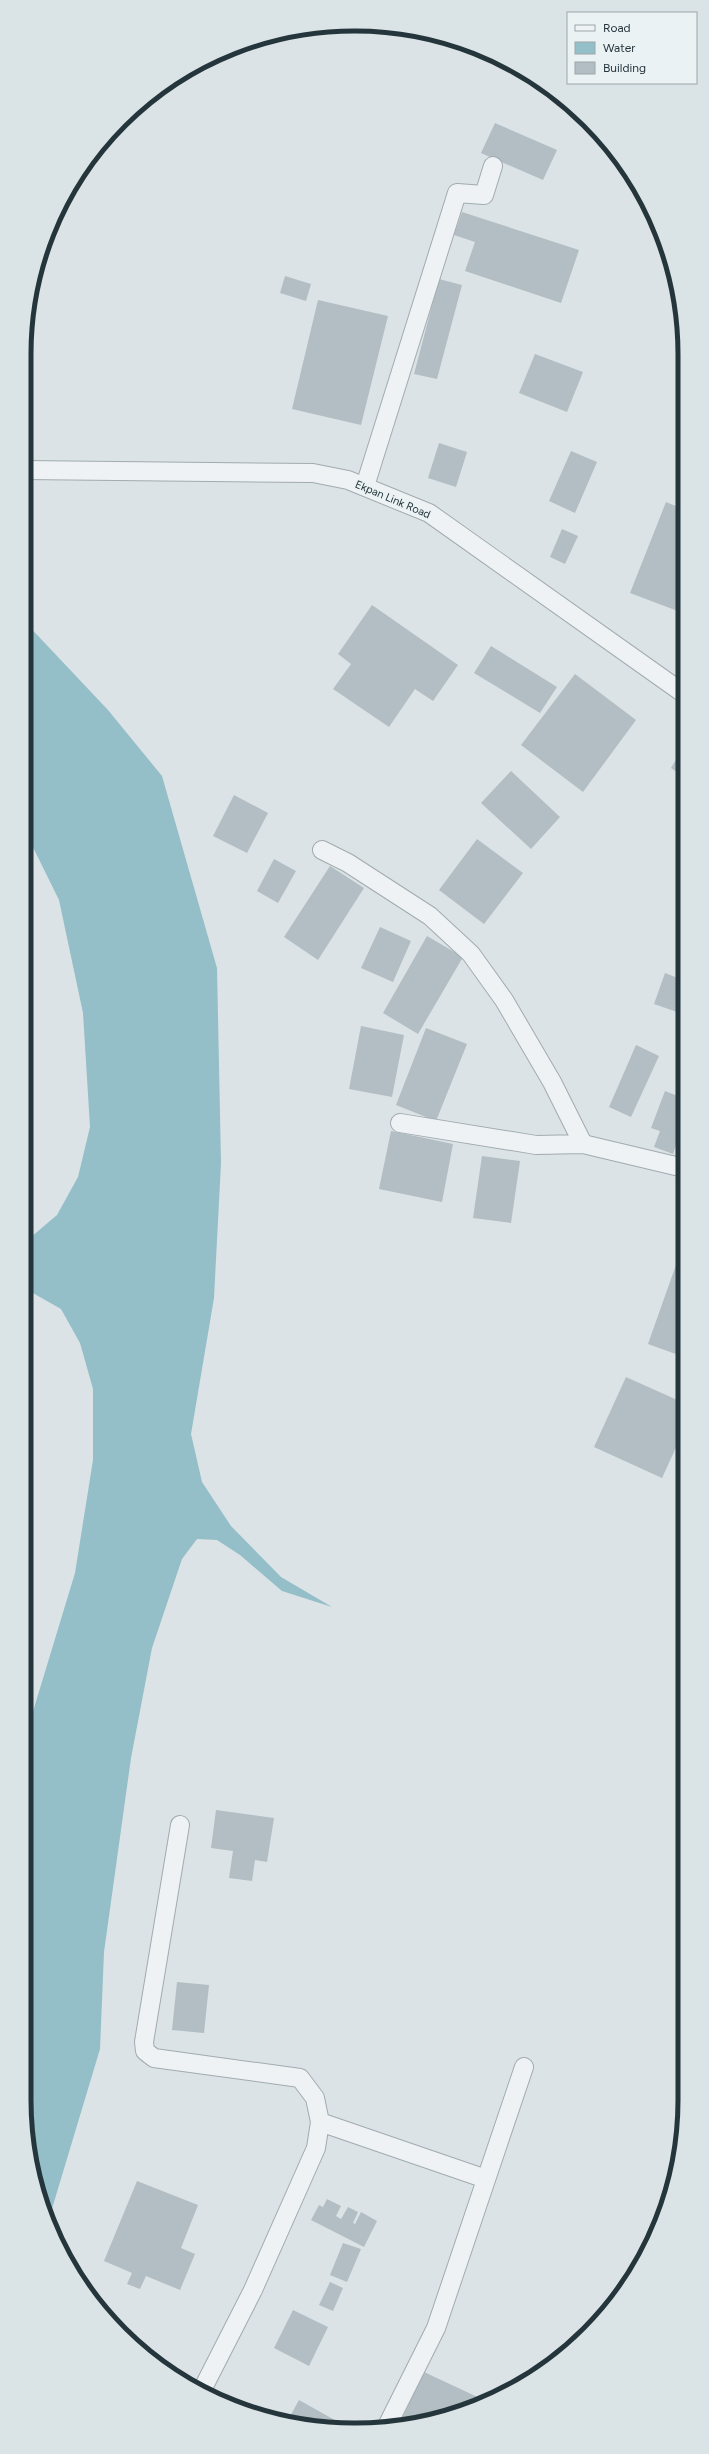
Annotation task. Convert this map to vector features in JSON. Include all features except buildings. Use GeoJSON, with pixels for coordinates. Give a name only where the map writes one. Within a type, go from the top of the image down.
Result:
{"type":"FeatureCollection","features":[{"type":"Feature","properties":{"kind":"street"},"geometry":{"type":"LineString","coordinates":[[365,486],[458,193],[484,195],[493,166]]}},
{"type":"Feature","properties":{"kind":"street","name":"Ekpan Link Road"},"geometry":{"type":"LineString","coordinates":[[31,470],[313,474],[348,480],[429,513],[678,690]]}},
{"type":"Feature","properties":{"kind":"street"},"geometry":{"type":"LineString","coordinates":[[322,850],[348,863],[430,916],[471,954],[504,1000],[552,1082],[583,1144]]}},
{"type":"Feature","properties":{"kind":"street"},"geometry":{"type":"LineString","coordinates":[[400,1123],[536,1145],[583,1144],[678,1167]]}},
{"type":"Feature","properties":{"kind":"street"},"geometry":{"type":"LineString","coordinates":[[180,1825],[144,2042],[146,2051],[154,2058],[300,2078],[315,2098],[320,2122],[316,2148],[253,2290],[204,2386]]}},
{"type":"Feature","properties":{"kind":"street"},"geometry":{"type":"LineString","coordinates":[[390,2421],[436,2328],[524,2067]]}},
{"type":"Feature","properties":{"kind":"street"},"geometry":{"type":"LineString","coordinates":[[320,2122],[486,2179]]}},
{"type":"Feature","properties":{"kind":"water"},"geometry":{"type":"Polygon","coordinates":[[[31,628],[108,710],[162,776],[217,968],[221,1163],[214,1298],[191,1434],[202,1482],[231,1526],[281,1577],[332,1607],[282,1591],[240,1555],[217,1540],[197,1539],[182,1559],[152,1648],[131,1758],[104,1952],[100,2049],[51,2211],[37,2163],[31,2100],[31,1718],[75,1573],[93,1460],[93,1389],[80,1343],[61,1309],[31,1292],[31,1237],[57,1215],[78,1177],[90,1127],[83,1013],[59,900],[31,843],[31,628]]]}}]}
